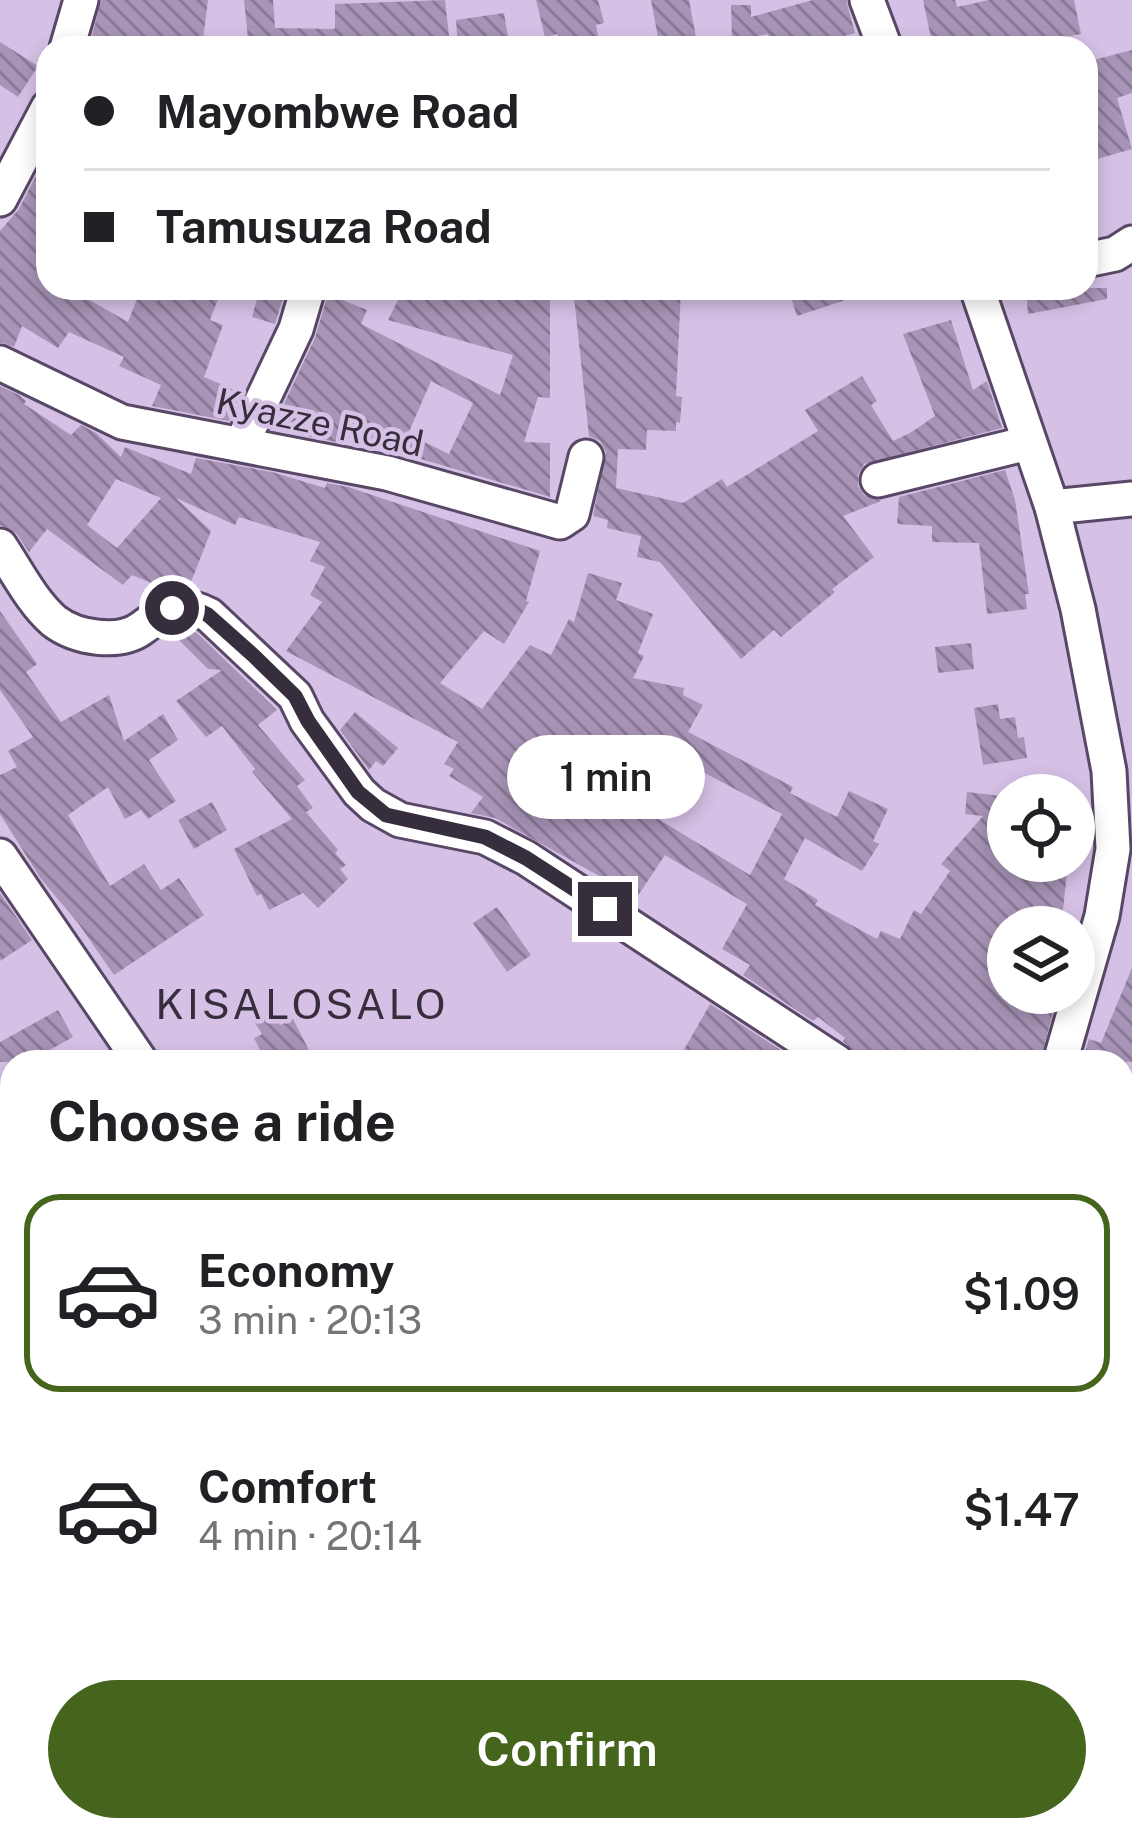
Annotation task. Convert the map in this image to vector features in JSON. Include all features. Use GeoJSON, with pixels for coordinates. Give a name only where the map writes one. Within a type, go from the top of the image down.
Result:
{"type":"FeatureCollection","features":[{"type":"Feature","properties":{"kind":"street"},"geometry":{"type":"LineString","coordinates":[[70,36],[81,0]]}},
{"type":"Feature","properties":{"kind":"street"},"geometry":{"type":"LineString","coordinates":[[867,0],[880,36]]}},
{"type":"Feature","properties":{"kind":"street"},"geometry":{"type":"LineString","coordinates":[[0,199],[36,131]]}},
{"type":"Feature","properties":{"kind":"street"},"geometry":{"type":"LineString","coordinates":[[1098,258],[1132,243]]}},
{"type":"Feature","properties":{"kind":"street"},"geometry":{"type":"LineString","coordinates":[[242,443],[296,329],[304,300]]}},
{"type":"Feature","properties":{"kind":"street"},"geometry":{"type":"LineString","coordinates":[[981,300],[1052,508],[1120,771],[1102,916],[1063,1050]]}},
{"type":"Feature","properties":{"kind":"street","name":"Kyazze Road"},"geometry":{"type":"LineString","coordinates":[[0,363],[122,422],[407,477],[560,522],[572,514],[586,457]]}},
{"type":"Feature","properties":{"kind":"street"},"geometry":{"type":"LineString","coordinates":[[878,480],[1028,443]]}},
{"type":"Feature","properties":{"kind":"street"},"geometry":{"type":"LineString","coordinates":[[1052,508],[1132,499]]}},
{"type":"Feature","properties":{"kind":"street"},"geometry":{"type":"LineString","coordinates":[[0,546],[49,616],[74,632],[126,635],[155,615],[184,607],[208,615],[295,696],[358,792],[386,815],[485,837],[526,858],[819,1050]]}},
{"type":"Feature","properties":{"kind":"street"},"geometry":{"type":"LineString","coordinates":[[0,856],[121,1050]]}},
{"type":"Feature","properties":{"kind":"building"},"geometry":{"type":"Polygon","coordinates":[[[101,0],[208,0],[204,36],[92,36],[101,0]]]}},
{"type":"Feature","properties":{"kind":"building"},"geometry":{"type":"Polygon","coordinates":[[[244,0],[273,0],[275,28],[335,29],[335,4],[445,0],[449,36],[248,36],[244,0]]]}},
{"type":"Feature","properties":{"kind":"building"},"geometry":{"type":"Polygon","coordinates":[[[536,0],[598,0],[604,23],[596,25],[598,36],[545,36],[536,0]]]}},
{"type":"Feature","properties":{"kind":"building"},"geometry":{"type":"Polygon","coordinates":[[[651,0],[689,0],[696,36],[658,36],[651,0]]]}},
{"type":"Feature","properties":{"kind":"building"},"geometry":{"type":"Polygon","coordinates":[[[813,0],[846,0],[855,33],[732,36],[731,5],[751,5],[751,17],[813,0]]]}},
{"type":"Feature","properties":{"kind":"building"},"geometry":{"type":"Polygon","coordinates":[[[923,0],[955,0],[957,7],[989,0],[1074,0],[1081,34],[1071,36],[930,36],[923,0]]]}},
{"type":"Feature","properties":{"kind":"building"},"geometry":{"type":"Polygon","coordinates":[[[504,13],[508,36],[457,36],[456,20],[504,13]]]}},
{"type":"Feature","properties":{"kind":"building"},"geometry":{"type":"Polygon","coordinates":[[[0,42],[36,69],[18,97],[0,85],[0,42]]]}},
{"type":"Feature","properties":{"kind":"building"},"geometry":{"type":"Polygon","coordinates":[[[1132,50],[1132,93],[1117,98],[1132,149],[1098,159],[1098,59],[1132,50]]]}},
{"type":"Feature","properties":{"kind":"building"},"geometry":{"type":"Polygon","coordinates":[[[36,176],[36,300],[90,300],[128,322],[137,300],[218,300],[210,320],[223,325],[204,377],[242,393],[229,421],[152,406],[161,385],[119,366],[124,357],[69,332],[58,348],[22,326],[14,347],[0,342],[0,231],[19,209],[36,176]]]}},
{"type":"Feature","properties":{"kind":"building"},"geometry":{"type":"Polygon","coordinates":[[[1098,288],[1107,288],[1107,299],[1028,314],[1027,300],[1098,300],[1098,288]]]}},
{"type":"Feature","properties":{"kind":"building"},"geometry":{"type":"Polygon","coordinates":[[[257,300],[282,300],[275,324],[252,317],[257,300]]]}},
{"type":"Feature","properties":{"kind":"building"},"geometry":{"type":"Polygon","coordinates":[[[326,300],[343,300],[367,310],[361,324],[500,395],[513,355],[388,320],[398,300],[550,300],[550,398],[538,397],[524,442],[550,443],[550,497],[343,436],[341,443],[272,429],[315,338],[326,300]],[[431,381],[408,434],[449,454],[473,403],[431,381]]]}},
{"type":"Feature","properties":{"kind":"building"},"geometry":{"type":"Polygon","coordinates":[[[574,300],[680,300],[676,396],[682,397],[680,423],[676,422],[676,431],[647,430],[646,450],[618,449],[616,488],[683,503],[722,479],[727,487],[818,431],[805,410],[862,376],[877,401],[871,405],[893,441],[910,433],[935,416],[903,334],[951,320],[973,390],[987,381],[1002,428],[864,464],[858,486],[864,495],[881,501],[843,516],[874,557],[781,637],[774,630],[741,659],[660,562],[637,557],[641,536],[607,528],[608,520],[593,516],[606,452],[600,441],[589,436],[574,300]]]}},
{"type":"Feature","properties":{"kind":"building"},"geometry":{"type":"Polygon","coordinates":[[[792,300],[846,300],[797,316],[792,300]]]}},
{"type":"Feature","properties":{"kind":"building"},"geometry":{"type":"Polygon","coordinates":[[[0,386],[71,435],[81,425],[96,433],[121,457],[125,447],[191,474],[196,458],[325,488],[327,483],[348,487],[540,551],[529,602],[504,644],[484,631],[440,683],[482,709],[530,645],[551,655],[569,619],[574,622],[588,573],[622,583],[616,600],[653,614],[638,653],[644,656],[633,678],[684,688],[683,695],[703,705],[688,732],[793,787],[790,793],[837,817],[849,791],[888,809],[873,841],[879,844],[862,871],[805,838],[784,879],[818,900],[815,905],[877,939],[881,931],[900,939],[914,910],[921,914],[950,871],[941,864],[983,816],[965,814],[967,792],[987,794],[987,882],[1066,882],[1063,906],[987,906],[987,1014],[1053,1014],[1043,1050],[853,1050],[818,1017],[813,1021],[743,975],[750,965],[722,949],[747,904],[665,855],[637,897],[495,818],[471,813],[483,797],[449,776],[454,769],[444,764],[458,742],[286,651],[322,602],[310,595],[325,567],[310,561],[320,542],[239,517],[235,525],[176,498],[211,531],[189,587],[166,589],[132,575],[123,585],[47,529],[29,552],[17,534],[0,525],[0,386]],[[116,479],[87,525],[117,548],[161,498],[116,479]],[[686,763],[655,817],[750,875],[782,814],[686,763]]]}},
{"type":"Feature","properties":{"kind":"building"},"geometry":{"type":"Polygon","coordinates":[[[1005,470],[1015,500],[1029,594],[1025,594],[1027,609],[987,614],[979,543],[932,542],[932,526],[897,524],[899,497],[1005,470]]]}},
{"type":"Feature","properties":{"kind":"building"},"geometry":{"type":"Polygon","coordinates":[[[0,611],[37,664],[26,672],[61,722],[109,695],[124,741],[163,714],[178,740],[149,760],[176,801],[148,819],[141,810],[125,819],[108,787],[68,815],[110,886],[144,864],[161,890],[179,878],[204,915],[114,975],[41,879],[0,814],[0,775],[17,767],[8,751],[33,737],[0,690],[0,611]]]}},
{"type":"Feature","properties":{"kind":"building"},"geometry":{"type":"Polygon","coordinates":[[[185,629],[197,633],[277,710],[258,725],[305,780],[297,786],[313,808],[306,812],[346,865],[340,869],[348,879],[318,908],[303,893],[269,910],[234,849],[292,819],[252,772],[255,769],[222,726],[206,737],[176,701],[222,670],[208,669],[172,633],[185,629]]]}},
{"type":"Feature","properties":{"kind":"building"},"geometry":{"type":"Polygon","coordinates":[[[971,643],[974,669],[938,673],[935,647],[971,643]]]}},
{"type":"Feature","properties":{"kind":"building"},"geometry":{"type":"Polygon","coordinates":[[[998,704],[1000,719],[1015,717],[1027,758],[983,765],[974,708],[998,704]]]}},
{"type":"Feature","properties":{"kind":"building"},"geometry":{"type":"Polygon","coordinates":[[[355,712],[398,748],[383,766],[376,761],[369,770],[340,730],[355,712]]]}},
{"type":"Feature","properties":{"kind":"building"},"geometry":{"type":"Polygon","coordinates":[[[212,802],[227,830],[194,849],[178,820],[212,802]]]}},
{"type":"Feature","properties":{"kind":"building"},"geometry":{"type":"Polygon","coordinates":[[[0,893],[32,940],[0,961],[0,893]]]}},
{"type":"Feature","properties":{"kind":"building"},"geometry":{"type":"Polygon","coordinates":[[[497,907],[531,955],[507,972],[473,923],[497,907]]]}},
{"type":"Feature","properties":{"kind":"building"},"geometry":{"type":"Polygon","coordinates":[[[1132,968],[1132,1050],[1086,1050],[1089,1039],[1101,1043],[1132,968]]]}},
{"type":"Feature","properties":{"kind":"building"},"geometry":{"type":"Polygon","coordinates":[[[710,1004],[780,1050],[684,1050],[710,1004]]]}},
{"type":"Feature","properties":{"kind":"building"},"geometry":{"type":"Polygon","coordinates":[[[58,1010],[73,1037],[50,1050],[0,1050],[0,1042],[58,1010]]]}},
{"type":"Feature","properties":{"kind":"building"},"geometry":{"type":"Polygon","coordinates":[[[270,1013],[280,1025],[293,1019],[309,1050],[260,1050],[254,1038],[262,1034],[255,1023],[270,1013]]]}},
{"type":"Feature","properties":{"kind":"district","name":"KISALOSALO"},"geometry":{"type":"Point","coordinates":[302,1004]}},
{"type":"Feature","properties":{"kind":"route"},"geometry":{"type":"LineString","coordinates":[[172,608],[208,615],[254,656],[295,696],[358,792],[386,815],[485,837],[605,909]]}}]}
